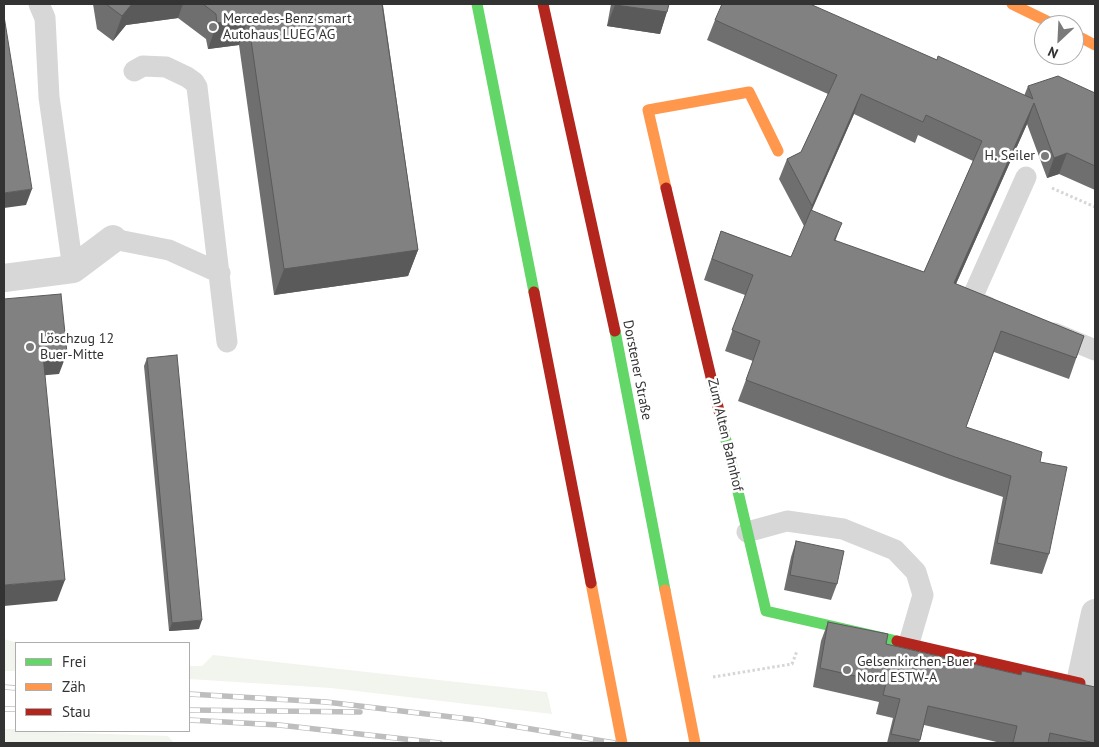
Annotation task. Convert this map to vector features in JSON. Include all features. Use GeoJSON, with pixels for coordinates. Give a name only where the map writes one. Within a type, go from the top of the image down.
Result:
{"type":"FeatureCollection","features":[{"type":"Feature","properties":{"kind":"main road"},"geometry":{"type":"LineString","coordinates":[[477,4],[622,743]]}},
{"type":"Feature","properties":{"kind":"main road","name":"Dorstener Straße"},"geometry":{"type":"LineString","coordinates":[[543,4],[615,330],[695,743]]}},
{"type":"Feature","properties":{"kind":"main road"},"geometry":{"type":"LineString","coordinates":[[1012,4],[1035,15]]}},
{"type":"Feature","properties":{"kind":"main road","name":"Zum Alten Bahnhof"},"geometry":{"type":"LineString","coordinates":[[778,151],[749,92],[648,110],[766,611],[1088,685]]}},
{"type":"Feature","properties":{"kind":"street"},"geometry":{"type":"LineString","coordinates":[[4,278],[73,268],[113,239]]}},
{"type":"Feature","properties":{"kind":"street","name":"Zum Alten Bahnhof"},"geometry":{"type":"LineString","coordinates":[[1088,685],[1095,613]]}},
{"type":"Feature","properties":{"kind":"lane"},"geometry":{"type":"LineString","coordinates":[[42,11],[49,97],[73,268]]}},
{"type":"Feature","properties":{"kind":"lane"},"geometry":{"type":"LineString","coordinates":[[134,71],[142,66],[166,67],[187,77],[197,87],[227,342]]}},
{"type":"Feature","properties":{"kind":"lane"},"geometry":{"type":"LineString","coordinates":[[1007,314],[971,300],[1026,177]]}},
{"type":"Feature","properties":{"kind":"lane"},"geometry":{"type":"LineString","coordinates":[[113,239],[169,250],[220,273]]}},
{"type":"Feature","properties":{"kind":"lane"},"geometry":{"type":"LineString","coordinates":[[1033,325],[1095,350]]}},
{"type":"Feature","properties":{"kind":"lane"},"geometry":{"type":"LineString","coordinates":[[748,532],[787,521],[843,528],[895,550],[916,572],[923,595],[909,643]]}},
{"type":"Feature","properties":{"kind":"path"},"geometry":{"type":"LineString","coordinates":[[1026,177],[1095,207]]}},
{"type":"Feature","properties":{"kind":"path"},"geometry":{"type":"LineString","coordinates":[[683,683],[792,664],[807,620]]}},
{"type":"Feature","properties":{"kind":"shaded area"},"geometry":{"type":"Polygon","coordinates":[[[4,639],[15,642],[15,671],[4,671],[4,639]]]}},
{"type":"Feature","properties":{"kind":"shaded area"},"geometry":{"type":"Polygon","coordinates":[[[213,655],[547,692],[552,714],[331,688],[190,679],[190,666],[202,666],[213,655]]]}},
{"type":"Feature","properties":{"kind":"shaded area"},"geometry":{"type":"Polygon","coordinates":[[[4,729],[15,729],[15,732],[168,736],[174,743],[4,743],[4,729]]]}},
{"type":"Feature","properties":{"kind":"building"},"geometry":{"type":"Polygon","coordinates":[[[106,4],[132,4],[122,16],[106,4]]]}},
{"type":"Feature","properties":{"kind":"building"},"geometry":{"type":"Polygon","coordinates":[[[203,4],[382,4],[418,250],[284,269],[248,19],[217,23],[216,14],[203,4]]]}},
{"type":"Feature","properties":{"kind":"building"},"geometry":{"type":"Polygon","coordinates":[[[615,4],[669,4],[667,12],[615,4]]]}},
{"type":"Feature","properties":{"kind":"building"},"geometry":{"type":"Polygon","coordinates":[[[722,4],[810,4],[937,60],[938,56],[1033,99],[1028,86],[1058,76],[1095,93],[1095,166],[1067,153],[1054,158],[1034,103],[954,283],[1084,336],[1076,358],[1001,331],[966,427],[1042,452],[1040,462],[1067,467],[1049,554],[997,543],[1011,476],[746,380],[760,341],[732,330],[753,275],[712,259],[721,231],[791,257],[811,210],[842,223],[834,240],[924,272],[982,141],[926,115],[923,122],[861,94],[812,206],[787,159],[801,152],[837,75],[715,20],[722,4]]]}},
{"type":"Feature","properties":{"kind":"building"},"geometry":{"type":"Polygon","coordinates":[[[4,16],[32,189],[4,193],[4,16]]]}},
{"type":"Feature","properties":{"kind":"building"},"geometry":{"type":"Polygon","coordinates":[[[61,294],[67,353],[43,355],[65,580],[4,585],[4,299],[61,294]]]}},
{"type":"Feature","properties":{"kind":"building"},"geometry":{"type":"Polygon","coordinates":[[[177,355],[202,620],[172,623],[147,358],[177,355]]]}},
{"type":"Feature","properties":{"kind":"building"},"geometry":{"type":"Polygon","coordinates":[[[796,541],[844,551],[837,584],[790,575],[796,541]]]}},
{"type":"Feature","properties":{"kind":"building"},"geometry":{"type":"Polygon","coordinates":[[[828,622],[888,634],[886,644],[1021,675],[1022,671],[1095,687],[1095,743],[1050,733],[1048,743],[1013,743],[1017,726],[928,706],[920,740],[891,734],[900,699],[883,695],[886,683],[820,668],[828,622]]]}},
{"type":"Feature","properties":{"kind":"railway"},"geometry":{"type":"LineString","coordinates":[[4,687],[15,688]]}},
{"type":"Feature","properties":{"kind":"railway"},"geometry":{"type":"LineString","coordinates":[[190,694],[326,702],[477,720],[615,743]]}},
{"type":"Feature","properties":{"kind":"railway"},"geometry":{"type":"LineString","coordinates":[[4,709],[15,709]]}},
{"type":"Feature","properties":{"kind":"railway"},"geometry":{"type":"LineString","coordinates":[[190,710],[360,712]]}},
{"type":"Feature","properties":{"kind":"railway"},"geometry":{"type":"LineString","coordinates":[[190,720],[279,725],[440,743]]}},
{"type":"Feature","properties":{"kind":"traffic: fast"},"geometry":{"type":"LineString","coordinates":[[477,4],[534,292]]}},
{"type":"Feature","properties":{"kind":"traffic: fast"},"geometry":{"type":"LineString","coordinates":[[615,331],[665,590]]}},
{"type":"Feature","properties":{"kind":"traffic: fast"},"geometry":{"type":"LineString","coordinates":[[724,432],[766,611],[897,641]]}},
{"type":"Feature","properties":{"kind":"traffic: slow"},"geometry":{"type":"LineString","coordinates":[[1012,4],[1035,15]]}},
{"type":"Feature","properties":{"kind":"traffic: slow"},"geometry":{"type":"LineString","coordinates":[[1084,39],[1095,45]]}},
{"type":"Feature","properties":{"kind":"traffic: slow"},"geometry":{"type":"LineString","coordinates":[[666,188],[648,110],[749,92],[778,151]]}},
{"type":"Feature","properties":{"kind":"traffic: slow"},"geometry":{"type":"LineString","coordinates":[[591,583],[622,743]]}},
{"type":"Feature","properties":{"kind":"traffic: slow"},"geometry":{"type":"LineString","coordinates":[[665,590],[695,743]]}},
{"type":"Feature","properties":{"kind":"traffic: jam"},"geometry":{"type":"LineString","coordinates":[[543,4],[615,331]]}},
{"type":"Feature","properties":{"kind":"traffic: jam"},"geometry":{"type":"LineString","coordinates":[[666,188],[724,432]]}},
{"type":"Feature","properties":{"kind":"traffic: jam"},"geometry":{"type":"LineString","coordinates":[[534,292],[591,583]]}},
{"type":"Feature","properties":{"kind":"traffic: jam"},"geometry":{"type":"LineString","coordinates":[[897,641],[1080,683]]}},
{"type":"Feature","properties":{"kind":"place","name":"Mercedes-Benz smart Autohaus LUEG AG"},"geometry":{"type":"Point","coordinates":[213,27]}},
{"type":"Feature","properties":{"kind":"place","name":"H. Seiler"},"geometry":{"type":"Point","coordinates":[1045,156]}},
{"type":"Feature","properties":{"kind":"place","name":"Löschzug 12 Buer-Mitte"},"geometry":{"type":"Point","coordinates":[30,347]}},
{"type":"Feature","properties":{"kind":"place","name":"Gelsenkirchen-Buer Nord ESTW-A"},"geometry":{"type":"Point","coordinates":[847,670]}}]}
